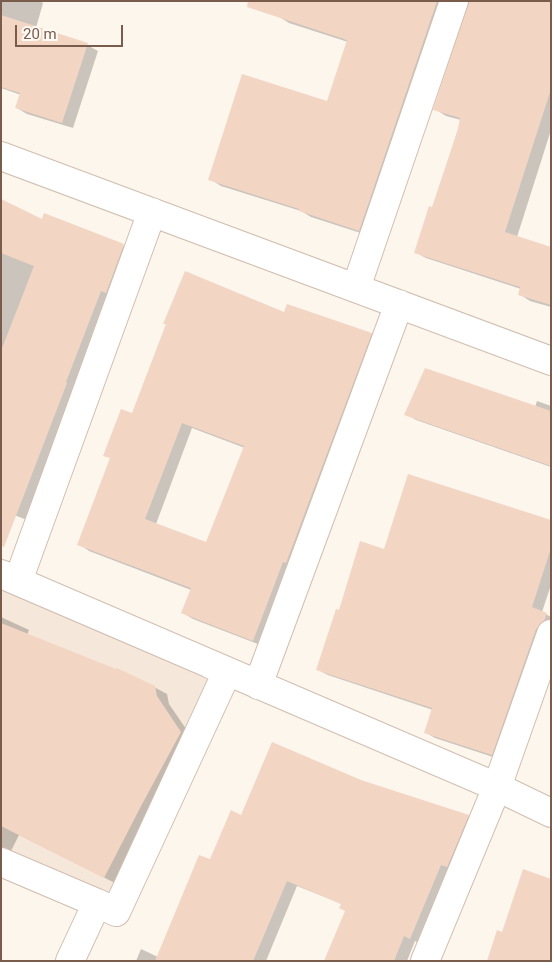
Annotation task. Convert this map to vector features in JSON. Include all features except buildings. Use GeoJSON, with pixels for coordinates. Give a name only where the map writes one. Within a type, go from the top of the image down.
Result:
{"type":"FeatureCollection","features":[{"type":"Feature","properties":{"kind":"street"},"geometry":{"type":"LineString","coordinates":[[356,288],[454,1]]}},
{"type":"Feature","properties":{"kind":"street"},"geometry":{"type":"LineString","coordinates":[[1,156],[551,361]]}},
{"type":"Feature","properties":{"kind":"street"},"geometry":{"type":"LineString","coordinates":[[152,212],[10,578],[497,787],[551,813]]}},
{"type":"Feature","properties":{"kind":"street"},"geometry":{"type":"LineString","coordinates":[[258,684],[398,304]]}},
{"type":"Feature","properties":{"kind":"street"},"geometry":{"type":"LineString","coordinates":[[425,961],[497,787],[551,634]]}},
{"type":"Feature","properties":{"kind":"street"},"geometry":{"type":"LineString","coordinates":[[1,862],[116,912],[227,672],[208,663]]}},
{"type":"Feature","properties":{"kind":"street"},"geometry":{"type":"LineString","coordinates":[[70,961],[96,903]]}},
{"type":"Feature","properties":{"kind":"shaded area"},"geometry":{"type":"Polygon","coordinates":[[[1,574],[227,672],[116,912],[1,862],[1,574]]]}}]}
